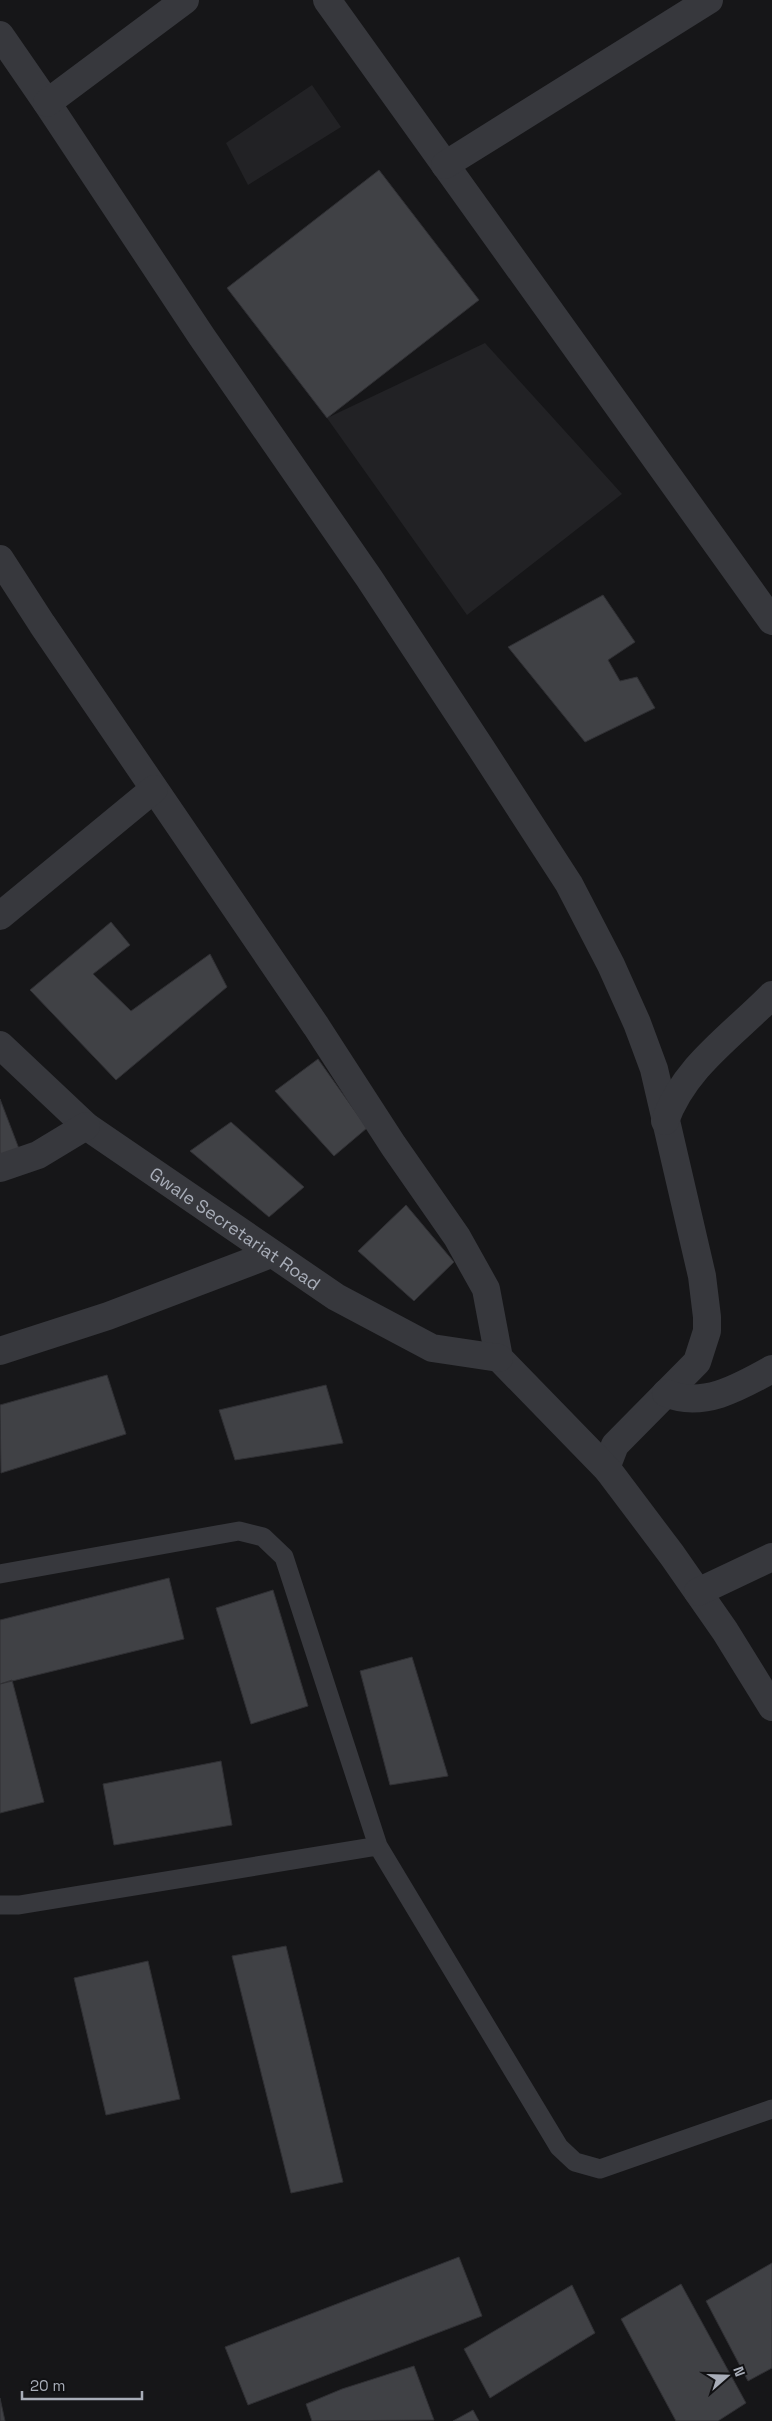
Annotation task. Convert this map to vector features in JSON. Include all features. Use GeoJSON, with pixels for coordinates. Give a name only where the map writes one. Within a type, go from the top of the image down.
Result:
{"type":"FeatureCollection","features":[{"type":"Feature","properties":{"kind":"street"},"geometry":{"type":"LineString","coordinates":[[47,103],[185,0]]}},
{"type":"Feature","properties":{"kind":"street"},"geometry":{"type":"LineString","coordinates":[[326,0],[772,621]]}},
{"type":"Feature","properties":{"kind":"street"},"geometry":{"type":"LineString","coordinates":[[445,165],[709,0]]}},
{"type":"Feature","properties":{"kind":"street"},"geometry":{"type":"LineString","coordinates":[[0,35],[202,337],[369,578],[569,884],[611,965],[637,1023],[654,1069],[702,1276],[708,1317],[707,1331],[697,1362],[615,1445],[612,1450],[608,1470]]}},
{"type":"Feature","properties":{"kind":"street"},"geometry":{"type":"LineString","coordinates":[[0,559],[316,1026],[393,1145],[457,1237],[486,1289],[500,1358],[608,1470],[698,1592],[772,1707]]}},
{"type":"Feature","properties":{"kind":"street"},"geometry":{"type":"LineString","coordinates":[[0,916],[154,789]]}},
{"type":"Feature","properties":{"kind":"street"},"geometry":{"type":"LineString","coordinates":[[665,1122],[676,1097],[704,1059],[772,996]]}},
{"type":"Feature","properties":{"kind":"street","name":"Gwale Secretariat Road"},"geometry":{"type":"LineString","coordinates":[[0,1045],[86,1126],[336,1297],[432,1348],[500,1358]]}},
{"type":"Feature","properties":{"kind":"street"},"geometry":{"type":"LineString","coordinates":[[0,1168],[38,1154],[86,1126]]}},
{"type":"Feature","properties":{"kind":"street"},"geometry":{"type":"LineString","coordinates":[[0,1351],[108,1316],[271,1254]]}},
{"type":"Feature","properties":{"kind":"street"},"geometry":{"type":"LineString","coordinates":[[666,1393],[677,1398],[718,1395],[772,1369]]}},
{"type":"Feature","properties":{"kind":"street"},"geometry":{"type":"LineString","coordinates":[[698,1592],[772,1557]]}},
{"type":"Feature","properties":{"kind":"lane"},"geometry":{"type":"LineString","coordinates":[[0,1574],[239,1530],[263,1537],[284,1557],[378,1846],[559,2147],[576,2162],[600,2169],[772,2109]]}},
{"type":"Feature","properties":{"kind":"lane"},"geometry":{"type":"LineString","coordinates":[[0,1905],[19,1905],[378,1846]]}},
{"type":"Feature","properties":{"kind":"shaded area"},"geometry":{"type":"Polygon","coordinates":[[[312,85],[341,127],[248,185],[226,143],[312,85]]]}},
{"type":"Feature","properties":{"kind":"shaded area"},"geometry":{"type":"Polygon","coordinates":[[[485,343],[622,494],[467,615],[327,418],[485,343]]]}},
{"type":"Feature","properties":{"kind":"building"},"geometry":{"type":"Polygon","coordinates":[[[379,170],[479,300],[327,418],[227,288],[379,170]]]}},
{"type":"Feature","properties":{"kind":"building"},"geometry":{"type":"Polygon","coordinates":[[[603,595],[635,642],[608,660],[620,681],[637,677],[655,708],[585,742],[508,647],[603,595]]]}},
{"type":"Feature","properties":{"kind":"building"},"geometry":{"type":"Polygon","coordinates":[[[111,922],[130,945],[93,974],[131,1011],[210,954],[227,987],[116,1080],[30,990],[111,922]]]}},
{"type":"Feature","properties":{"kind":"building"},"geometry":{"type":"Polygon","coordinates":[[[318,1059],[367,1128],[334,1156],[275,1091],[318,1059]]]}},
{"type":"Feature","properties":{"kind":"building"},"geometry":{"type":"Polygon","coordinates":[[[0,1099],[21,1154],[0,1161],[0,1099]]]}},
{"type":"Feature","properties":{"kind":"building"},"geometry":{"type":"Polygon","coordinates":[[[231,1122],[304,1187],[269,1217],[190,1151],[231,1122]]]}},
{"type":"Feature","properties":{"kind":"building"},"geometry":{"type":"Polygon","coordinates":[[[406,1205],[454,1262],[414,1301],[358,1251],[406,1205]]]}},
{"type":"Feature","properties":{"kind":"building"},"geometry":{"type":"Polygon","coordinates":[[[107,1375],[126,1434],[1,1473],[0,1405],[107,1375]]]}},
{"type":"Feature","properties":{"kind":"building"},"geometry":{"type":"Polygon","coordinates":[[[326,1385],[343,1443],[235,1460],[219,1410],[326,1385]]]}},
{"type":"Feature","properties":{"kind":"building"},"geometry":{"type":"Polygon","coordinates":[[[169,1578],[184,1639],[0,1684],[0,1620],[169,1578]]]}},
{"type":"Feature","properties":{"kind":"building"},"geometry":{"type":"Polygon","coordinates":[[[273,1590],[308,1706],[251,1724],[216,1608],[273,1590]]]}},
{"type":"Feature","properties":{"kind":"building"},"geometry":{"type":"Polygon","coordinates":[[[412,1657],[448,1776],[390,1785],[360,1671],[412,1657]]]}},
{"type":"Feature","properties":{"kind":"building"},"geometry":{"type":"Polygon","coordinates":[[[12,1680],[44,1802],[0,1813],[0,1684],[12,1680]]]}},
{"type":"Feature","properties":{"kind":"building"},"geometry":{"type":"Polygon","coordinates":[[[221,1761],[232,1825],[114,1845],[103,1784],[221,1761]]]}},
{"type":"Feature","properties":{"kind":"building"},"geometry":{"type":"Polygon","coordinates":[[[286,1946],[343,2182],[291,2193],[232,1956],[286,1946]]]}},
{"type":"Feature","properties":{"kind":"building"},"geometry":{"type":"Polygon","coordinates":[[[148,1961],[180,2099],[106,2115],[74,1978],[148,1961]]]}},
{"type":"Feature","properties":{"kind":"building"},"geometry":{"type":"Polygon","coordinates":[[[459,2257],[482,2316],[248,2405],[225,2347],[459,2257]]]}},
{"type":"Feature","properties":{"kind":"building"},"geometry":{"type":"Polygon","coordinates":[[[772,2263],[772,2368],[748,2381],[706,2301],[772,2263]]]}},
{"type":"Feature","properties":{"kind":"building"},"geometry":{"type":"Polygon","coordinates":[[[681,2284],[746,2403],[718,2421],[676,2421],[621,2319],[681,2284]]]}},
{"type":"Feature","properties":{"kind":"building"},"geometry":{"type":"Polygon","coordinates":[[[572,2285],[595,2333],[490,2398],[464,2349],[572,2285]]]}},
{"type":"Feature","properties":{"kind":"building"},"geometry":{"type":"Polygon","coordinates":[[[414,2366],[434,2420],[312,2421],[306,2404],[342,2389],[414,2366]]]}},
{"type":"Feature","properties":{"kind":"building"},"geometry":{"type":"Polygon","coordinates":[[[0,2398],[5,2421],[0,2421],[0,2398]]]}},
{"type":"Feature","properties":{"kind":"building"},"geometry":{"type":"Polygon","coordinates":[[[473,2410],[479,2421],[453,2421],[473,2410]]]}}]}
